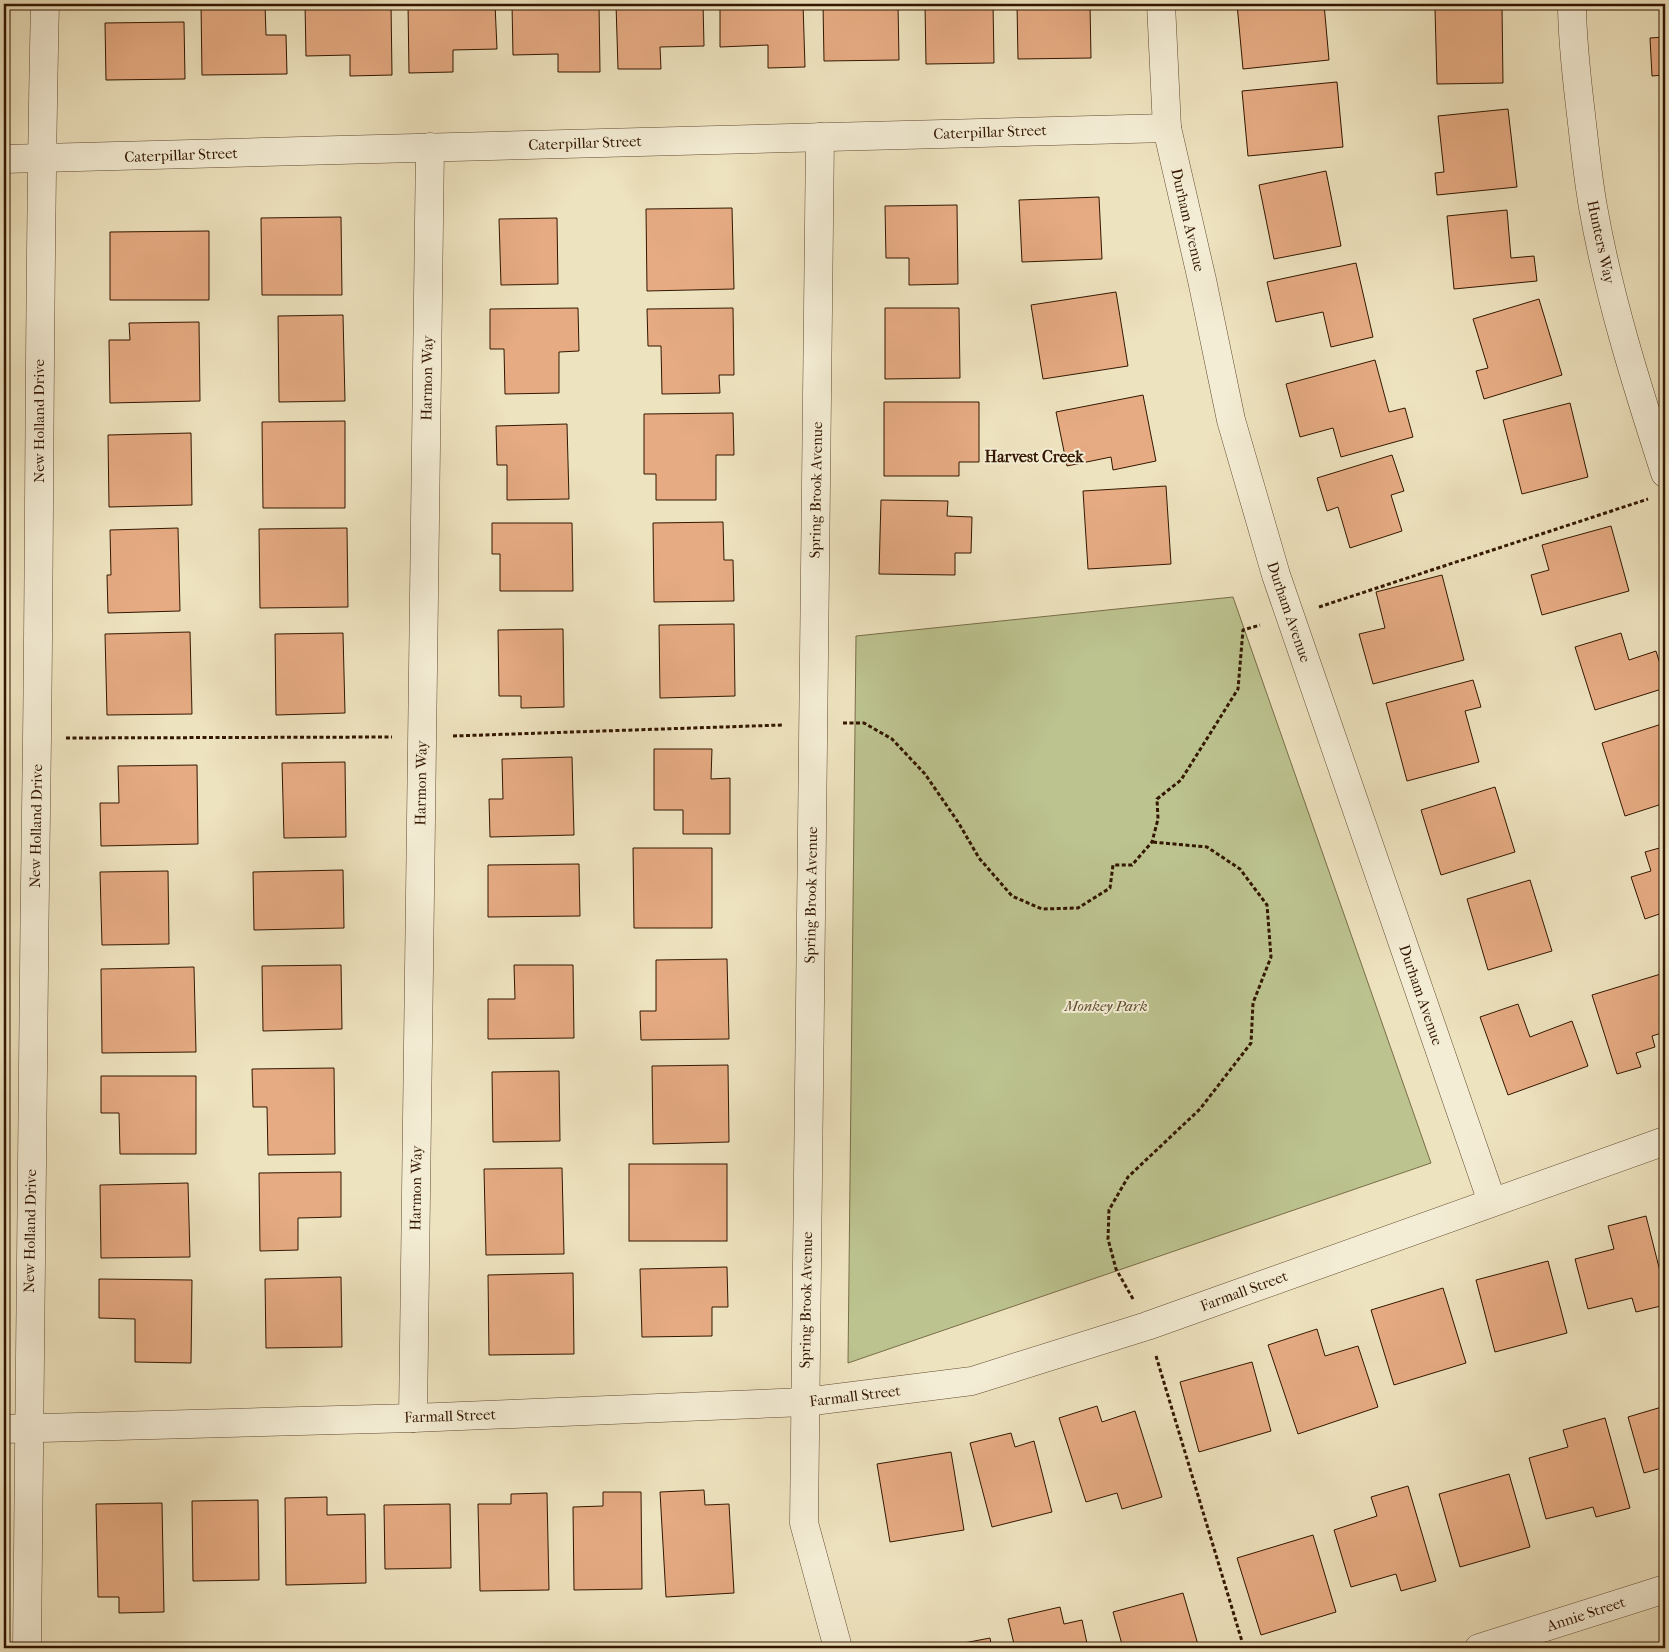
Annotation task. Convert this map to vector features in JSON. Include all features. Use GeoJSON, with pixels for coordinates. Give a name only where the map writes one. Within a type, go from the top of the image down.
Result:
{"type":"FeatureCollection","features":[{"type":"Feature","properties":{"kind":"street","name":"New Holland Drive"},"geometry":{"type":"LineString","coordinates":[[27,1648],[16,1428],[37,738],[42,158],[46,4]]}},
{"type":"Feature","properties":{"kind":"street","name":"Durham Avenue"},"geometry":{"type":"LineString","coordinates":[[1162,4],[1167,128],[1202,280],[1231,420],[1276,575],[1492,1202]]}},
{"type":"Feature","properties":{"kind":"street","name":"Hunters Way"},"geometry":{"type":"LineString","coordinates":[[1572,4],[1572,32],[1586,165],[1593,208],[1612,293],[1661,485]]}},
{"type":"Feature","properties":{"kind":"street","name":"Caterpillar Street"},"geometry":{"type":"LineString","coordinates":[[4,159],[1167,128]]}},
{"type":"Feature","properties":{"kind":"street","name":"Spring Brook Avenue"},"geometry":{"type":"LineString","coordinates":[[820,137],[804,1523],[838,1648]]}},
{"type":"Feature","properties":{"kind":"street","name":"Harmon Way"},"geometry":{"type":"LineString","coordinates":[[413,1418],[430,148]]}},
{"type":"Feature","properties":{"kind":"street","name":"Farmall Street"},"geometry":{"type":"LineString","coordinates":[[16,1428],[413,1418],[804,1402],[972,1381],[1147,1326],[1665,1141]]}},
{"type":"Feature","properties":{"kind":"street","name":"Annie Street"},"geometry":{"type":"LineString","coordinates":[[1479,1648],[1665,1589]]}},
{"type":"Feature","properties":{"kind":"path"},"geometry":{"type":"LineString","coordinates":[[37,738],[421,737],[864,723],[892,739],[925,774],[958,822],[978,858],[1012,896],[1042,909],[1078,908],[1110,888],[1113,865],[1132,865],[1152,842],[1158,819],[1157,799],[1181,780],[1238,689],[1243,630],[1290,616],[1661,485]]}},
{"type":"Feature","properties":{"kind":"path"},"geometry":{"type":"LineString","coordinates":[[1152,842],[1207,847],[1240,870],[1267,905],[1271,957],[1253,1003],[1251,1043],[1200,1109],[1128,1177],[1109,1210],[1108,1239],[1116,1269],[1147,1326],[1244,1648]]}},
{"type":"Feature","properties":{"kind":"green space","name":"Monkey Park"},"geometry":{"type":"Polygon","coordinates":[[[1233,597],[1431,1163],[848,1363],[856,636],[1233,597]]]}},
{"type":"Feature","properties":{"kind":"building"},"geometry":{"type":"Polygon","coordinates":[[[201,4],[265,4],[266,35],[286,35],[287,74],[202,75],[201,4]]]}},
{"type":"Feature","properties":{"kind":"building"},"geometry":{"type":"Polygon","coordinates":[[[305,4],[391,4],[392,75],[350,76],[350,55],[306,56],[305,4]]]}},
{"type":"Feature","properties":{"kind":"building"},"geometry":{"type":"Polygon","coordinates":[[[408,4],[495,4],[497,49],[453,50],[453,72],[409,73],[408,4]]]}},
{"type":"Feature","properties":{"kind":"building"},"geometry":{"type":"Polygon","coordinates":[[[512,4],[599,4],[600,72],[558,72],[558,54],[513,55],[512,4]]]}},
{"type":"Feature","properties":{"kind":"building"},"geometry":{"type":"Polygon","coordinates":[[[616,4],[703,4],[704,46],[660,47],[661,69],[618,69],[616,4]]]}},
{"type":"Feature","properties":{"kind":"building"},"geometry":{"type":"Polygon","coordinates":[[[720,4],[803,4],[805,67],[768,68],[768,45],[720,47],[720,4]]]}},
{"type":"Feature","properties":{"kind":"building"},"geometry":{"type":"Polygon","coordinates":[[[823,4],[898,4],[899,60],[824,61],[823,4]]]}},
{"type":"Feature","properties":{"kind":"building"},"geometry":{"type":"Polygon","coordinates":[[[925,4],[993,4],[994,63],[926,64],[925,4]]]}},
{"type":"Feature","properties":{"kind":"building"},"geometry":{"type":"Polygon","coordinates":[[[1017,4],[1090,4],[1091,58],[1018,59],[1017,4]]]}},
{"type":"Feature","properties":{"kind":"building"},"geometry":{"type":"Polygon","coordinates":[[[1237,4],[1324,4],[1329,60],[1243,69],[1237,4]]]}},
{"type":"Feature","properties":{"kind":"building"},"geometry":{"type":"Polygon","coordinates":[[[1502,8],[1503,83],[1437,84],[1435,9],[1502,8]]]}},
{"type":"Feature","properties":{"kind":"building"},"geometry":{"type":"Polygon","coordinates":[[[184,22],[185,79],[106,80],[105,23],[184,22]]]}},
{"type":"Feature","properties":{"kind":"building"},"geometry":{"type":"Polygon","coordinates":[[[1665,37],[1665,115],[1663,75],[1652,76],[1650,38],[1665,37]]]}},
{"type":"Feature","properties":{"kind":"building"},"geometry":{"type":"Polygon","coordinates":[[[1337,82],[1343,147],[1248,156],[1242,91],[1337,82]]]}},
{"type":"Feature","properties":{"kind":"building"},"geometry":{"type":"Polygon","coordinates":[[[1508,109],[1517,187],[1437,195],[1435,173],[1444,172],[1438,116],[1508,109]]]}},
{"type":"Feature","properties":{"kind":"building"},"geometry":{"type":"Polygon","coordinates":[[[1326,171],[1341,246],[1274,259],[1259,185],[1326,171]]]}},
{"type":"Feature","properties":{"kind":"building"},"geometry":{"type":"Polygon","coordinates":[[[1099,197],[1102,259],[1022,262],[1019,200],[1099,197]]]}},
{"type":"Feature","properties":{"kind":"building"},"geometry":{"type":"Polygon","coordinates":[[[957,205],[958,284],[909,285],[909,258],[886,258],[885,206],[957,205]]]}},
{"type":"Feature","properties":{"kind":"building"},"geometry":{"type":"Polygon","coordinates":[[[732,208],[734,289],[647,291],[646,209],[732,208]]]}},
{"type":"Feature","properties":{"kind":"building"},"geometry":{"type":"Polygon","coordinates":[[[1507,210],[1511,258],[1534,256],[1537,281],[1454,289],[1447,216],[1507,210]]]}},
{"type":"Feature","properties":{"kind":"building"},"geometry":{"type":"Polygon","coordinates":[[[341,217],[342,295],[262,295],[261,218],[341,217]]]}},
{"type":"Feature","properties":{"kind":"building"},"geometry":{"type":"Polygon","coordinates":[[[557,218],[558,284],[501,285],[499,219],[557,218]]]}},
{"type":"Feature","properties":{"kind":"building"},"geometry":{"type":"Polygon","coordinates":[[[209,231],[209,300],[110,300],[110,232],[209,231]]]}},
{"type":"Feature","properties":{"kind":"building"},"geometry":{"type":"Polygon","coordinates":[[[1356,263],[1373,337],[1331,347],[1323,312],[1276,322],[1267,282],[1356,263]]]}},
{"type":"Feature","properties":{"kind":"building"},"geometry":{"type":"Polygon","coordinates":[[[1116,292],[1128,366],[1043,379],[1031,305],[1116,292]]]}},
{"type":"Feature","properties":{"kind":"building"},"geometry":{"type":"Polygon","coordinates":[[[1539,299],[1562,375],[1484,399],[1476,371],[1488,368],[1473,319],[1539,299]]]}},
{"type":"Feature","properties":{"kind":"building"},"geometry":{"type":"Polygon","coordinates":[[[578,308],[579,351],[559,352],[559,393],[505,394],[504,349],[490,349],[490,309],[578,308]]]}},
{"type":"Feature","properties":{"kind":"building"},"geometry":{"type":"Polygon","coordinates":[[[733,308],[734,375],[719,375],[720,393],[662,394],[661,346],[648,346],[647,309],[733,308]]]}},
{"type":"Feature","properties":{"kind":"building"},"geometry":{"type":"Polygon","coordinates":[[[885,308],[959,308],[960,378],[885,379],[885,308]]]}},
{"type":"Feature","properties":{"kind":"building"},"geometry":{"type":"Polygon","coordinates":[[[343,315],[345,401],[279,402],[278,316],[343,315]]]}},
{"type":"Feature","properties":{"kind":"building"},"geometry":{"type":"Polygon","coordinates":[[[199,322],[200,401],[110,403],[109,340],[130,340],[129,323],[199,322]]]}},
{"type":"Feature","properties":{"kind":"building"},"geometry":{"type":"Polygon","coordinates":[[[1375,360],[1389,412],[1405,408],[1413,437],[1341,457],[1333,428],[1300,437],[1286,384],[1375,360]]]}},
{"type":"Feature","properties":{"kind":"building"},"geometry":{"type":"Polygon","coordinates":[[[1143,395],[1156,461],[1113,470],[1111,457],[1067,466],[1056,412],[1143,395]]]}},
{"type":"Feature","properties":{"kind":"building"},"geometry":{"type":"Polygon","coordinates":[[[884,402],[979,402],[979,462],[959,462],[959,476],[884,476],[884,402]]]}},
{"type":"Feature","properties":{"kind":"building"},"geometry":{"type":"Polygon","coordinates":[[[1570,403],[1588,477],[1522,494],[1503,420],[1570,403]]]}},
{"type":"Feature","properties":{"kind":"building"},"geometry":{"type":"Polygon","coordinates":[[[733,413],[734,455],[716,455],[716,500],[656,500],[656,474],[644,474],[644,414],[733,413]]]}},
{"type":"Feature","properties":{"kind":"building"},"geometry":{"type":"Polygon","coordinates":[[[345,421],[345,508],[263,508],[262,422],[345,421]]]}},
{"type":"Feature","properties":{"kind":"building"},"geometry":{"type":"Polygon","coordinates":[[[567,424],[569,499],[507,500],[507,465],[497,465],[496,426],[567,424]]]}},
{"type":"Feature","properties":{"kind":"building"},"geometry":{"type":"Polygon","coordinates":[[[191,433],[192,505],[109,507],[108,435],[191,433]]]}},
{"type":"Feature","properties":{"kind":"building"},"geometry":{"type":"Polygon","coordinates":[[[1392,455],[1404,491],[1391,495],[1402,531],[1350,548],[1338,507],[1327,511],[1317,478],[1392,455]]]}},
{"type":"Feature","properties":{"kind":"building"},"geometry":{"type":"Polygon","coordinates":[[[1166,486],[1171,564],[1088,569],[1083,491],[1166,486]]]}},
{"type":"Feature","properties":{"kind":"building"},"geometry":{"type":"Polygon","coordinates":[[[881,500],[948,501],[947,516],[972,517],[971,553],[955,553],[955,575],[879,574],[881,500]]]}},
{"type":"Feature","properties":{"kind":"building"},"geometry":{"type":"Polygon","coordinates":[[[723,522],[724,560],[733,560],[734,601],[654,602],[653,523],[723,522]]]}},
{"type":"Feature","properties":{"kind":"building"},"geometry":{"type":"Polygon","coordinates":[[[492,523],[572,523],[573,591],[500,591],[500,554],[492,554],[492,523]]]}},
{"type":"Feature","properties":{"kind":"building"},"geometry":{"type":"Polygon","coordinates":[[[1611,526],[1629,591],[1542,615],[1531,575],[1549,570],[1542,545],[1611,526]]]}},
{"type":"Feature","properties":{"kind":"building"},"geometry":{"type":"Polygon","coordinates":[[[178,528],[180,611],[108,613],[107,575],[111,575],[110,530],[178,528]]]}},
{"type":"Feature","properties":{"kind":"building"},"geometry":{"type":"Polygon","coordinates":[[[347,528],[348,607],[260,608],[259,529],[347,528]]]}},
{"type":"Feature","properties":{"kind":"building"},"geometry":{"type":"Polygon","coordinates":[[[1442,575],[1464,660],[1373,684],[1359,634],[1385,628],[1376,592],[1442,575]]]}},
{"type":"Feature","properties":{"kind":"building"},"geometry":{"type":"Polygon","coordinates":[[[734,624],[735,696],[660,698],[659,625],[734,624]]]}},
{"type":"Feature","properties":{"kind":"building"},"geometry":{"type":"Polygon","coordinates":[[[563,629],[564,707],[521,708],[521,696],[499,696],[498,630],[563,629]]]}},
{"type":"Feature","properties":{"kind":"building"},"geometry":{"type":"Polygon","coordinates":[[[190,632],[192,714],[107,715],[105,634],[190,632]]]}},
{"type":"Feature","properties":{"kind":"building"},"geometry":{"type":"Polygon","coordinates":[[[343,633],[345,713],[276,715],[275,634],[343,633]]]}},
{"type":"Feature","properties":{"kind":"building"},"geometry":{"type":"Polygon","coordinates":[[[1621,633],[1629,660],[1656,651],[1665,680],[1665,688],[1595,710],[1575,647],[1621,633]]]}},
{"type":"Feature","properties":{"kind":"building"},"geometry":{"type":"Polygon","coordinates":[[[1473,680],[1481,707],[1465,711],[1479,762],[1407,781],[1386,703],[1473,680]]]}},
{"type":"Feature","properties":{"kind":"building"},"geometry":{"type":"Polygon","coordinates":[[[1665,723],[1665,803],[1625,816],[1602,743],[1665,723]]]}},
{"type":"Feature","properties":{"kind":"building"},"geometry":{"type":"Polygon","coordinates":[[[654,749],[712,749],[711,779],[730,778],[730,834],[683,834],[683,810],[654,810],[654,749]]]}},
{"type":"Feature","properties":{"kind":"building"},"geometry":{"type":"Polygon","coordinates":[[[572,757],[574,835],[490,837],[489,799],[503,799],[502,759],[572,757]]]}},
{"type":"Feature","properties":{"kind":"building"},"geometry":{"type":"Polygon","coordinates":[[[345,762],[346,837],[284,838],[282,763],[345,762]]]}},
{"type":"Feature","properties":{"kind":"building"},"geometry":{"type":"Polygon","coordinates":[[[197,765],[198,844],[101,846],[100,803],[119,803],[118,766],[197,765]]]}},
{"type":"Feature","properties":{"kind":"building"},"geometry":{"type":"Polygon","coordinates":[[[1495,787],[1515,852],[1441,875],[1421,810],[1495,787]]]}},
{"type":"Feature","properties":{"kind":"building"},"geometry":{"type":"Polygon","coordinates":[[[1665,835],[1665,912],[1645,919],[1631,877],[1651,871],[1645,852],[1663,847],[1659,837],[1665,835]]]}},
{"type":"Feature","properties":{"kind":"building"},"geometry":{"type":"Polygon","coordinates":[[[633,848],[712,848],[712,928],[634,928],[633,848]]]}},
{"type":"Feature","properties":{"kind":"building"},"geometry":{"type":"Polygon","coordinates":[[[579,864],[580,916],[488,917],[488,865],[579,864]]]}},
{"type":"Feature","properties":{"kind":"building"},"geometry":{"type":"Polygon","coordinates":[[[343,870],[344,928],[254,930],[253,872],[343,870]]]}},
{"type":"Feature","properties":{"kind":"building"},"geometry":{"type":"Polygon","coordinates":[[[168,871],[169,944],[102,945],[100,872],[168,871]]]}},
{"type":"Feature","properties":{"kind":"building"},"geometry":{"type":"Polygon","coordinates":[[[1530,880],[1552,951],[1488,970],[1467,899],[1530,880]]]}},
{"type":"Feature","properties":{"kind":"building"},"geometry":{"type":"Polygon","coordinates":[[[727,959],[729,1039],[641,1040],[640,1011],[656,1011],[656,960],[727,959]]]}},
{"type":"Feature","properties":{"kind":"building"},"geometry":{"type":"Polygon","coordinates":[[[341,965],[342,1029],[263,1031],[262,966],[341,965]]]}},
{"type":"Feature","properties":{"kind":"building"},"geometry":{"type":"Polygon","coordinates":[[[514,965],[573,965],[574,1038],[488,1039],[488,999],[515,999],[514,965]]]}},
{"type":"Feature","properties":{"kind":"building"},"geometry":{"type":"Polygon","coordinates":[[[194,967],[196,1052],[102,1053],[101,969],[194,967]]]}},
{"type":"Feature","properties":{"kind":"building"},"geometry":{"type":"Polygon","coordinates":[[[1664,973],[1665,1032],[1652,1036],[1655,1047],[1636,1053],[1641,1067],[1617,1074],[1592,995],[1664,973]]]}},
{"type":"Feature","properties":{"kind":"building"},"geometry":{"type":"Polygon","coordinates":[[[1518,1004],[1530,1037],[1572,1021],[1588,1066],[1508,1095],[1480,1017],[1518,1004]]]}},
{"type":"Feature","properties":{"kind":"building"},"geometry":{"type":"Polygon","coordinates":[[[728,1065],[729,1142],[653,1144],[652,1066],[728,1065]]]}},
{"type":"Feature","properties":{"kind":"building"},"geometry":{"type":"Polygon","coordinates":[[[334,1068],[335,1154],[268,1155],[267,1107],[253,1107],[252,1069],[334,1068]]]}},
{"type":"Feature","properties":{"kind":"building"},"geometry":{"type":"Polygon","coordinates":[[[559,1071],[560,1141],[493,1142],[492,1072],[559,1071]]]}},
{"type":"Feature","properties":{"kind":"building"},"geometry":{"type":"Polygon","coordinates":[[[101,1076],[196,1076],[196,1154],[120,1154],[119,1113],[101,1113],[101,1076]]]}},
{"type":"Feature","properties":{"kind":"building"},"geometry":{"type":"Polygon","coordinates":[[[629,1164],[727,1164],[727,1241],[629,1241],[629,1164]]]}},
{"type":"Feature","properties":{"kind":"building"},"geometry":{"type":"Polygon","coordinates":[[[562,1168],[564,1254],[486,1255],[484,1169],[562,1168]]]}},
{"type":"Feature","properties":{"kind":"building"},"geometry":{"type":"Polygon","coordinates":[[[341,1172],[341,1217],[298,1218],[298,1250],[260,1251],[259,1173],[341,1172]]]}},
{"type":"Feature","properties":{"kind":"building"},"geometry":{"type":"Polygon","coordinates":[[[188,1183],[190,1257],[101,1258],[100,1185],[188,1183]]]}},
{"type":"Feature","properties":{"kind":"building"},"geometry":{"type":"Polygon","coordinates":[[[1646,1216],[1665,1291],[1665,1305],[1636,1312],[1632,1298],[1588,1309],[1575,1259],[1614,1249],[1608,1226],[1646,1216]]]}},
{"type":"Feature","properties":{"kind":"building"},"geometry":{"type":"Polygon","coordinates":[[[1548,1261],[1567,1333],[1495,1352],[1476,1280],[1548,1261]]]}},
{"type":"Feature","properties":{"kind":"building"},"geometry":{"type":"Polygon","coordinates":[[[727,1267],[728,1307],[712,1307],[712,1336],[642,1337],[640,1269],[727,1267]]]}},
{"type":"Feature","properties":{"kind":"building"},"geometry":{"type":"Polygon","coordinates":[[[573,1273],[574,1354],[489,1355],[488,1275],[573,1273]]]}},
{"type":"Feature","properties":{"kind":"building"},"geometry":{"type":"Polygon","coordinates":[[[341,1277],[342,1347],[266,1348],[265,1279],[341,1277]]]}},
{"type":"Feature","properties":{"kind":"building"},"geometry":{"type":"Polygon","coordinates":[[[99,1279],[192,1280],[191,1363],[135,1362],[135,1319],[99,1318],[99,1279]]]}},
{"type":"Feature","properties":{"kind":"building"},"geometry":{"type":"Polygon","coordinates":[[[1443,1288],[1466,1363],[1394,1385],[1371,1310],[1443,1288]]]}},
{"type":"Feature","properties":{"kind":"building"},"geometry":{"type":"Polygon","coordinates":[[[1317,1329],[1325,1356],[1358,1346],[1378,1407],[1298,1434],[1268,1345],[1317,1329]]]}},
{"type":"Feature","properties":{"kind":"building"},"geometry":{"type":"Polygon","coordinates":[[[1252,1362],[1271,1431],[1199,1452],[1180,1382],[1252,1362]]]}},
{"type":"Feature","properties":{"kind":"building"},"geometry":{"type":"Polygon","coordinates":[[[1097,1406],[1102,1422],[1135,1411],[1162,1497],[1122,1509],[1117,1493],[1086,1502],[1059,1418],[1097,1406]]]}},
{"type":"Feature","properties":{"kind":"building"},"geometry":{"type":"Polygon","coordinates":[[[1665,1406],[1665,1467],[1644,1473],[1628,1417],[1665,1406]]]}},
{"type":"Feature","properties":{"kind":"building"},"geometry":{"type":"Polygon","coordinates":[[[1605,1418],[1630,1508],[1596,1517],[1593,1507],[1546,1519],[1529,1458],[1568,1447],[1563,1430],[1605,1418]]]}},
{"type":"Feature","properties":{"kind":"building"},"geometry":{"type":"Polygon","coordinates":[[[1011,1433],[1015,1447],[1034,1441],[1052,1512],[992,1527],[970,1443],[1011,1433]]]}},
{"type":"Feature","properties":{"kind":"building"},"geometry":{"type":"Polygon","coordinates":[[[951,1452],[964,1530],[890,1542],[877,1464],[951,1452]]]}},
{"type":"Feature","properties":{"kind":"building"},"geometry":{"type":"Polygon","coordinates":[[[1509,1474],[1530,1547],[1460,1567],[1439,1494],[1509,1474]]]}},
{"type":"Feature","properties":{"kind":"building"},"geometry":{"type":"Polygon","coordinates":[[[1408,1486],[1436,1581],[1401,1591],[1396,1574],[1351,1587],[1334,1530],[1377,1516],[1371,1497],[1408,1486]]]}},
{"type":"Feature","properties":{"kind":"building"},"geometry":{"type":"Polygon","coordinates":[[[704,1490],[705,1505],[729,1504],[734,1593],[666,1597],[660,1492],[704,1490]]]}},
{"type":"Feature","properties":{"kind":"building"},"geometry":{"type":"Polygon","coordinates":[[[603,1492],[641,1492],[642,1589],[574,1590],[573,1507],[603,1506],[603,1492]]]}},
{"type":"Feature","properties":{"kind":"building"},"geometry":{"type":"Polygon","coordinates":[[[547,1493],[549,1590],[480,1591],[478,1504],[511,1504],[511,1494],[547,1493]]]}},
{"type":"Feature","properties":{"kind":"building"},"geometry":{"type":"Polygon","coordinates":[[[327,1497],[327,1515],[365,1514],[366,1583],[286,1585],[285,1498],[327,1497]]]}},
{"type":"Feature","properties":{"kind":"building"},"geometry":{"type":"Polygon","coordinates":[[[258,1500],[259,1580],[193,1581],[192,1501],[258,1500]]]}},
{"type":"Feature","properties":{"kind":"building"},"geometry":{"type":"Polygon","coordinates":[[[162,1503],[164,1612],[119,1613],[119,1597],[98,1597],[96,1504],[162,1503]]]}},
{"type":"Feature","properties":{"kind":"building"},"geometry":{"type":"Polygon","coordinates":[[[450,1504],[451,1568],[385,1569],[384,1505],[450,1504]]]}},
{"type":"Feature","properties":{"kind":"building"},"geometry":{"type":"Polygon","coordinates":[[[1313,1535],[1336,1612],[1261,1635],[1237,1558],[1313,1535]]]}},
{"type":"Feature","properties":{"kind":"building"},"geometry":{"type":"Polygon","coordinates":[[[1183,1593],[1199,1648],[1123,1648],[1113,1612],[1183,1593]]]}},
{"type":"Feature","properties":{"kind":"building"},"geometry":{"type":"Polygon","coordinates":[[[1060,1607],[1064,1624],[1082,1620],[1088,1648],[1015,1648],[1008,1619],[1060,1607]]]}},
{"type":"Feature","properties":{"kind":"building"},"geometry":{"type":"Polygon","coordinates":[[[990,1638],[992,1648],[938,1648],[990,1638]]]}},
{"type":"Feature","properties":{"kind":"district","name":"Harvest Creek"},"geometry":{"type":"Point","coordinates":[1034,456]}}]}
